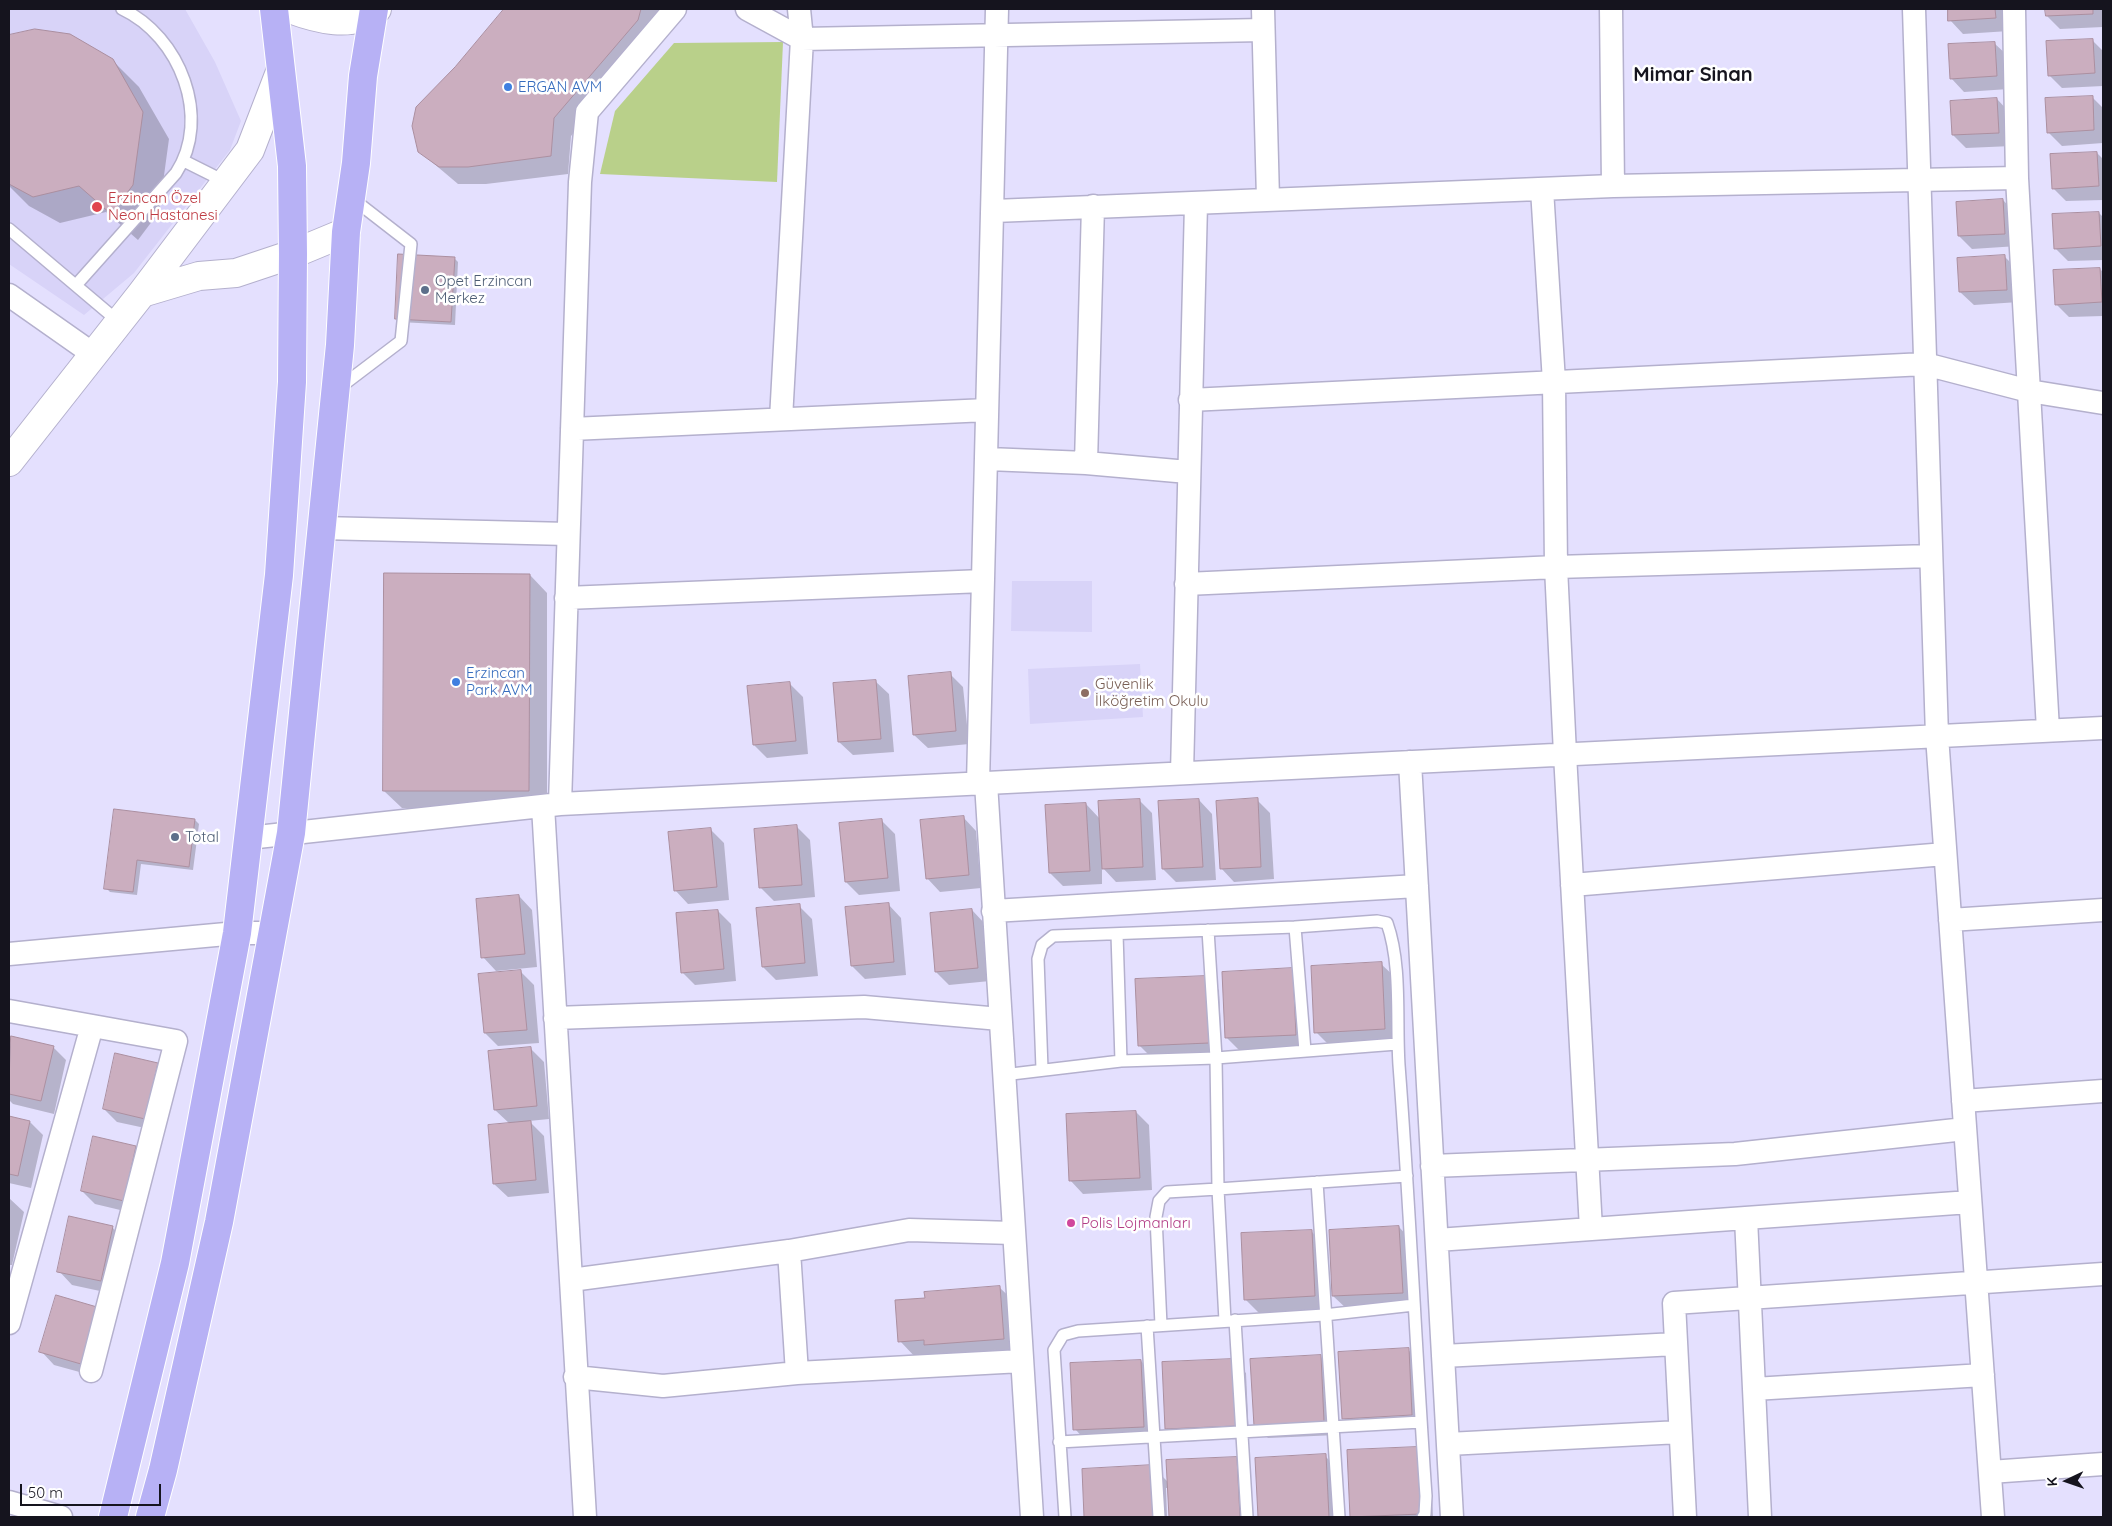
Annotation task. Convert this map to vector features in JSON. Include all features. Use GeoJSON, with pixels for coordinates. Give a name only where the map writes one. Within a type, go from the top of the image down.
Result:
{"type":"FeatureCollection","features":[{"type":"Feature","properties":{"kind":"main road"},"geometry":{"type":"LineString","coordinates":[[113,1517],[175,1263],[237,933],[279,575],[292,382],[293,254],[292,166],[274,9]]}},
{"type":"Feature","properties":{"kind":"main road"},"geometry":{"type":"LineString","coordinates":[[290,9],[313,18],[347,21],[375,10]]}},
{"type":"Feature","properties":{"kind":"main road"},"geometry":{"type":"LineString","coordinates":[[150,1517],[163,1470],[219,1222],[291,833],[335,391],[346,232],[363,76],[375,10]]}},
{"type":"Feature","properties":{"kind":"main road"},"geometry":{"type":"LineString","coordinates":[[9,462],[142,293],[250,150],[280,72]]}},
{"type":"Feature","properties":{"kind":"main road"},"geometry":{"type":"LineString","coordinates":[[142,293],[199,276],[236,273],[293,254],[346,232]]}},
{"type":"Feature","properties":{"kind":"street"},"geometry":{"type":"LineString","coordinates":[[584,1517],[555,1018],[551,805],[566,598],[580,182],[587,112],[675,9]]}},
{"type":"Feature","properties":{"kind":"street"},"geometry":{"type":"LineString","coordinates":[[747,9],[802,39],[997,34],[1263,19],[1268,199]]}},
{"type":"Feature","properties":{"kind":"street"},"geometry":{"type":"LineString","coordinates":[[781,419],[802,39],[799,9]]}},
{"type":"Feature","properties":{"kind":"street"},"geometry":{"type":"LineString","coordinates":[[997,9],[988,459],[983,581],[982,783],[993,911],[1032,1517]]}},
{"type":"Feature","properties":{"kind":"street"},"geometry":{"type":"LineString","coordinates":[[1611,9],[1614,186]]}},
{"type":"Feature","properties":{"kind":"street"},"geometry":{"type":"LineString","coordinates":[[1914,9],[1937,736],[1993,1517]]}},
{"type":"Feature","properties":{"kind":"street"},"geometry":{"type":"LineString","coordinates":[[2014,9],[2017,178],[2048,730]]}},
{"type":"Feature","properties":{"kind":"street"},"geometry":{"type":"LineString","coordinates":[[994,211],[1542,188],[2017,178]]}},
{"type":"Feature","properties":{"kind":"street"},"geometry":{"type":"LineString","coordinates":[[1542,188],[1554,382],[1556,567],[1591,1229]]}},
{"type":"Feature","properties":{"kind":"street"},"geometry":{"type":"LineString","coordinates":[[1182,773],[1196,204]]}},
{"type":"Feature","properties":{"kind":"street"},"geometry":{"type":"LineString","coordinates":[[1086,463],[1092,206]]}},
{"type":"Feature","properties":{"kind":"street"},"geometry":{"type":"LineString","coordinates":[[9,294],[94,354]]}},
{"type":"Feature","properties":{"kind":"street"},"geometry":{"type":"LineString","coordinates":[[1190,400],[1925,364],[2029,391],[2103,402]]}},
{"type":"Feature","properties":{"kind":"street"},"geometry":{"type":"LineString","coordinates":[[572,429],[988,410]]}},
{"type":"Feature","properties":{"kind":"street"},"geometry":{"type":"LineString","coordinates":[[988,459],[1086,463],[1188,472]]}},
{"type":"Feature","properties":{"kind":"street"},"geometry":{"type":"LineString","coordinates":[[321,528],[568,534]]}},
{"type":"Feature","properties":{"kind":"street"},"geometry":{"type":"LineString","coordinates":[[1186,584],[1556,567],[1931,556]]}},
{"type":"Feature","properties":{"kind":"street"},"geometry":{"type":"LineString","coordinates":[[566,598],[983,581]]}},
{"type":"Feature","properties":{"kind":"street"},"geometry":{"type":"LineString","coordinates":[[248,838],[551,805],[2103,728]]}},
{"type":"Feature","properties":{"kind":"street"},"geometry":{"type":"LineString","coordinates":[[1410,762],[1452,1517]]}},
{"type":"Feature","properties":{"kind":"street"},"geometry":{"type":"LineString","coordinates":[[1572,885],[1945,854]]}},
{"type":"Feature","properties":{"kind":"street"},"geometry":{"type":"LineString","coordinates":[[993,911],[1416,886]]}},
{"type":"Feature","properties":{"kind":"street"},"geometry":{"type":"LineString","coordinates":[[1950,920],[2103,910]]}},
{"type":"Feature","properties":{"kind":"street"},"geometry":{"type":"LineString","coordinates":[[9,954],[237,933],[272,933]]}},
{"type":"Feature","properties":{"kind":"street"},"geometry":{"type":"LineString","coordinates":[[555,1018],[864,1007],[1000,1019]]}},
{"type":"Feature","properties":{"kind":"street"},"geometry":{"type":"LineString","coordinates":[[9,1011],[176,1042],[91,1371]]}},
{"type":"Feature","properties":{"kind":"street"},"geometry":{"type":"LineString","coordinates":[[9,1323],[92,1026]]}},
{"type":"Feature","properties":{"kind":"street"},"geometry":{"type":"LineString","coordinates":[[1963,1101],[2103,1091]]}},
{"type":"Feature","properties":{"kind":"street"},"geometry":{"type":"LineString","coordinates":[[1432,1166],[1735,1154],[1965,1129]]}},
{"type":"Feature","properties":{"kind":"street"},"geometry":{"type":"LineString","coordinates":[[1437,1240],[1970,1202]]}},
{"type":"Feature","properties":{"kind":"street"},"geometry":{"type":"LineString","coordinates":[[1746,1218],[1760,1517]]}},
{"type":"Feature","properties":{"kind":"street"},"geometry":{"type":"LineString","coordinates":[[571,1280],[789,1251],[909,1230],[1013,1232]]}},
{"type":"Feature","properties":{"kind":"street"},"geometry":{"type":"LineString","coordinates":[[789,1251],[797,1373]]}},
{"type":"Feature","properties":{"kind":"street"},"geometry":{"type":"LineString","coordinates":[[1685,1517],[1674,1302],[2103,1274]]}},
{"type":"Feature","properties":{"kind":"street"},"geometry":{"type":"LineString","coordinates":[[1443,1356],[1676,1344]]}},
{"type":"Feature","properties":{"kind":"street"},"geometry":{"type":"LineString","coordinates":[[575,1377],[663,1386],[797,1373],[1022,1362]]}},
{"type":"Feature","properties":{"kind":"street"},"geometry":{"type":"LineString","coordinates":[[1754,1389],[1983,1375]]}},
{"type":"Feature","properties":{"kind":"street"},"geometry":{"type":"LineString","coordinates":[[1448,1444],[1680,1432]]}},
{"type":"Feature","properties":{"kind":"street"},"geometry":{"type":"LineString","coordinates":[[1990,1472],[2103,1464]]}},
{"type":"Feature","properties":{"kind":"street"},"geometry":{"type":"LineString","coordinates":[[9,1502],[61,1517]]}},
{"type":"Feature","properties":{"kind":"lane"},"geometry":{"type":"LineString","coordinates":[[77,284],[176,173],[184,161],[190,142],[192,125],[190,103],[173,57],[154,33],[132,13],[122,9]]}},
{"type":"Feature","properties":{"kind":"lane"},"geometry":{"type":"LineString","coordinates":[[184,161],[226,182]]}},
{"type":"Feature","properties":{"kind":"lane"},"geometry":{"type":"LineString","coordinates":[[335,391],[401,341],[411,244],[351,198]]}},
{"type":"Feature","properties":{"kind":"lane"},"geometry":{"type":"LineString","coordinates":[[9,229],[77,284],[119,322]]}},
{"type":"Feature","properties":{"kind":"lane"},"geometry":{"type":"LineString","coordinates":[[1042,1069],[1038,959],[1042,945],[1053,936],[1295,927],[1376,920],[1387,923],[1394,943],[1398,1044],[1408,1176],[1426,1496],[1425,1514],[1423,1517]]}},
{"type":"Feature","properties":{"kind":"lane"},"geometry":{"type":"LineString","coordinates":[[1295,927],[1305,1051]]}},
{"type":"Feature","properties":{"kind":"lane"},"geometry":{"type":"LineString","coordinates":[[1208,930],[1216,1058],[1218,1189],[1242,1434],[1247,1517]]}},
{"type":"Feature","properties":{"kind":"lane"},"geometry":{"type":"LineString","coordinates":[[1118,934],[1121,1061]]}},
{"type":"Feature","properties":{"kind":"lane"},"geometry":{"type":"LineString","coordinates":[[1003,1075],[1121,1061],[1216,1058],[1398,1044]]}},
{"type":"Feature","properties":{"kind":"lane"},"geometry":{"type":"LineString","coordinates":[[1161,1325],[1156,1217],[1159,1201],[1168,1192],[1408,1176]]}},
{"type":"Feature","properties":{"kind":"lane"},"geometry":{"type":"LineString","coordinates":[[1317,1182],[1324,1314],[1339,1517]]}},
{"type":"Feature","properties":{"kind":"lane"},"geometry":{"type":"LineString","coordinates":[[1065,1517],[1054,1350],[1063,1335],[1078,1331],[1324,1314],[1414,1305]]}},
{"type":"Feature","properties":{"kind":"lane"},"geometry":{"type":"LineString","coordinates":[[1147,1326],[1158,1517]]}},
{"type":"Feature","properties":{"kind":"lane"},"geometry":{"type":"LineString","coordinates":[[1059,1442],[1242,1434],[1421,1422]]}},
{"type":"Feature","properties":{"kind":"shaded area","name":"Erzincan Özel Neon Hastanesi"},"geometry":{"type":"Polygon","coordinates":[[[9,9],[185,9],[215,62],[241,121],[230,150],[134,273],[84,315],[9,264],[9,9]]]}},
{"type":"Feature","properties":{"kind":"shaded area","name":"Güvenlik İlköğretim Okulu"},"geometry":{"type":"Polygon","coordinates":[[[1012,581],[1092,581],[1092,632],[1011,631],[1012,581]]]}},
{"type":"Feature","properties":{"kind":"shaded area","name":"Güvenlik İlköğretim Okulu"},"geometry":{"type":"Polygon","coordinates":[[[1140,664],[1143,717],[1030,724],[1028,669],[1140,664]]]}},
{"type":"Feature","properties":{"kind":"green space"},"geometry":{"type":"Polygon","coordinates":[[[783,42],[777,182],[600,174],[615,111],[674,43],[783,42]]]}},
{"type":"Feature","properties":{"kind":"building","name":"ERGAN AVM"},"geometry":{"type":"Polygon","coordinates":[[[504,9],[641,9],[638,20],[554,118],[551,156],[468,167],[439,167],[418,152],[412,126],[416,107],[455,67],[504,9]]]}},
{"type":"Feature","properties":{"kind":"building"},"geometry":{"type":"Polygon","coordinates":[[[1948,9],[1995,9],[1996,18],[1948,21],[1948,9]]]}},
{"type":"Feature","properties":{"kind":"building"},"geometry":{"type":"Polygon","coordinates":[[[2045,9],[2093,9],[2093,14],[2046,16],[2045,9]]]}},
{"type":"Feature","properties":{"kind":"building"},"geometry":{"type":"Polygon","coordinates":[[[35,29],[70,34],[113,59],[143,112],[133,185],[111,214],[79,186],[33,197],[9,184],[9,35],[35,29]]]}},
{"type":"Feature","properties":{"kind":"building"},"geometry":{"type":"Polygon","coordinates":[[[2093,39],[2095,73],[2048,76],[2046,41],[2093,39]]]}},
{"type":"Feature","properties":{"kind":"building"},"geometry":{"type":"Polygon","coordinates":[[[1995,42],[1997,76],[1950,79],[1948,44],[1995,42]]]}},
{"type":"Feature","properties":{"kind":"building"},"geometry":{"type":"Polygon","coordinates":[[[2093,96],[2094,130],[2047,133],[2045,98],[2093,96]]]}},
{"type":"Feature","properties":{"kind":"building"},"geometry":{"type":"Polygon","coordinates":[[[1997,98],[1999,133],[1952,135],[1950,101],[1997,98]]]}},
{"type":"Feature","properties":{"kind":"building"},"geometry":{"type":"Polygon","coordinates":[[[2097,152],[2099,186],[2052,189],[2050,154],[2097,152]]]}},
{"type":"Feature","properties":{"kind":"building"},"geometry":{"type":"Polygon","coordinates":[[[2003,199],[2005,234],[1958,236],[1956,202],[2003,199]]]}},
{"type":"Feature","properties":{"kind":"building"},"geometry":{"type":"Polygon","coordinates":[[[2099,212],[2101,246],[2054,249],[2052,214],[2099,212]]]}},
{"type":"Feature","properties":{"kind":"building"},"geometry":{"type":"Polygon","coordinates":[[[398,254],[455,257],[451,322],[395,319],[398,254]]]}},
{"type":"Feature","properties":{"kind":"building"},"geometry":{"type":"Polygon","coordinates":[[[2005,255],[2007,290],[1959,292],[1957,258],[2005,255]]]}},
{"type":"Feature","properties":{"kind":"building"},"geometry":{"type":"Polygon","coordinates":[[[2100,268],[2102,302],[2055,305],[2053,270],[2100,268]]]}},
{"type":"Feature","properties":{"kind":"building","name":"Erzincan Park AVM"},"geometry":{"type":"Polygon","coordinates":[[[384,573],[530,574],[529,791],[383,791],[384,573]]]}},
{"type":"Feature","properties":{"kind":"building"},"geometry":{"type":"Polygon","coordinates":[[[951,672],[956,731],[913,735],[908,676],[951,672]]]}},
{"type":"Feature","properties":{"kind":"building"},"geometry":{"type":"Polygon","coordinates":[[[876,680],[881,739],[838,742],[833,683],[876,680]]]}},
{"type":"Feature","properties":{"kind":"building"},"geometry":{"type":"Polygon","coordinates":[[[790,682],[796,741],[753,745],[747,686],[790,682]]]}},
{"type":"Feature","properties":{"kind":"building"},"geometry":{"type":"Polygon","coordinates":[[[1258,798],[1261,867],[1220,869],[1216,801],[1258,798]]]}},
{"type":"Feature","properties":{"kind":"building"},"geometry":{"type":"Polygon","coordinates":[[[1140,799],[1143,867],[1102,869],[1098,801],[1140,799]]]}},
{"type":"Feature","properties":{"kind":"building"},"geometry":{"type":"Polygon","coordinates":[[[1199,799],[1203,867],[1162,869],[1158,801],[1199,799]]]}},
{"type":"Feature","properties":{"kind":"building"},"geometry":{"type":"Polygon","coordinates":[[[1086,803],[1090,871],[1049,873],[1045,805],[1086,803]]]}},
{"type":"Feature","properties":{"kind":"building"},"geometry":{"type":"Polygon","coordinates":[[[114,809],[195,819],[189,867],[137,860],[133,892],[104,889],[114,809]]]}},
{"type":"Feature","properties":{"kind":"building"},"geometry":{"type":"Polygon","coordinates":[[[964,816],[969,875],[926,879],[920,820],[964,816]]]}},
{"type":"Feature","properties":{"kind":"building"},"geometry":{"type":"Polygon","coordinates":[[[882,819],[888,878],[845,882],[839,823],[882,819]]]}},
{"type":"Feature","properties":{"kind":"building"},"geometry":{"type":"Polygon","coordinates":[[[797,825],[802,885],[759,888],[754,829],[797,825]]]}},
{"type":"Feature","properties":{"kind":"building"},"geometry":{"type":"Polygon","coordinates":[[[711,828],[717,887],[674,891],[668,832],[711,828]]]}},
{"type":"Feature","properties":{"kind":"building"},"geometry":{"type":"Polygon","coordinates":[[[519,895],[525,954],[481,958],[476,899],[519,895]]]}},
{"type":"Feature","properties":{"kind":"building"},"geometry":{"type":"Polygon","coordinates":[[[889,903],[894,962],[851,966],[845,907],[889,903]]]}},
{"type":"Feature","properties":{"kind":"building"},"geometry":{"type":"Polygon","coordinates":[[[800,904],[805,963],[762,967],[756,908],[800,904]]]}},
{"type":"Feature","properties":{"kind":"building"},"geometry":{"type":"Polygon","coordinates":[[[972,909],[978,968],[935,972],[930,913],[972,909]]]}},
{"type":"Feature","properties":{"kind":"building"},"geometry":{"type":"Polygon","coordinates":[[[718,910],[724,969],[681,973],[676,913],[718,910]]]}},
{"type":"Feature","properties":{"kind":"building"},"geometry":{"type":"Polygon","coordinates":[[[1382,962],[1385,1029],[1314,1033],[1311,966],[1382,962]]]}},
{"type":"Feature","properties":{"kind":"building"},"geometry":{"type":"Polygon","coordinates":[[[1293,968],[1296,1035],[1225,1038],[1222,972],[1293,968]]]}},
{"type":"Feature","properties":{"kind":"building"},"geometry":{"type":"Polygon","coordinates":[[[521,970],[527,1030],[484,1033],[478,974],[521,970]]]}},
{"type":"Feature","properties":{"kind":"building"},"geometry":{"type":"Polygon","coordinates":[[[1206,976],[1209,1043],[1138,1046],[1135,979],[1206,976]]]}},
{"type":"Feature","properties":{"kind":"building"},"geometry":{"type":"Polygon","coordinates":[[[11,1036],[54,1046],[41,1101],[9,1094],[11,1036]]]}},
{"type":"Feature","properties":{"kind":"building"},"geometry":{"type":"Polygon","coordinates":[[[531,1047],[537,1106],[494,1110],[488,1051],[531,1047]]]}},
{"type":"Feature","properties":{"kind":"building"},"geometry":{"type":"Polygon","coordinates":[[[115,1053],[158,1063],[145,1119],[103,1109],[115,1053]]]}},
{"type":"Feature","properties":{"kind":"building"},"geometry":{"type":"Polygon","coordinates":[[[1136,1111],[1140,1178],[1069,1181],[1066,1114],[1136,1111]]]}},
{"type":"Feature","properties":{"kind":"building"},"geometry":{"type":"Polygon","coordinates":[[[9,1116],[30,1121],[18,1176],[9,1174],[9,1116]]]}},
{"type":"Feature","properties":{"kind":"building"},"geometry":{"type":"Polygon","coordinates":[[[531,1121],[536,1180],[493,1184],[488,1125],[531,1121]]]}},
{"type":"Feature","properties":{"kind":"building"},"geometry":{"type":"Polygon","coordinates":[[[93,1136],[136,1146],[124,1201],[81,1191],[93,1136]]]}},
{"type":"Feature","properties":{"kind":"building"},"geometry":{"type":"Polygon","coordinates":[[[69,1216],[113,1226],[101,1281],[57,1272],[69,1216]]]}},
{"type":"Feature","properties":{"kind":"building"},"geometry":{"type":"Polygon","coordinates":[[[1399,1226],[1403,1293],[1332,1296],[1329,1230],[1399,1226]]]}},
{"type":"Feature","properties":{"kind":"building"},"geometry":{"type":"Polygon","coordinates":[[[1312,1230],[1315,1296],[1244,1300],[1241,1233],[1312,1230]]]}},
{"type":"Feature","properties":{"kind":"building"},"geometry":{"type":"Polygon","coordinates":[[[1000,1286],[1004,1339],[924,1345],[924,1340],[898,1342],[895,1300],[925,1298],[924,1292],[1000,1286]]]}},
{"type":"Feature","properties":{"kind":"building"},"geometry":{"type":"Polygon","coordinates":[[[56,1295],[97,1307],[81,1364],[39,1352],[56,1295]]]}},
{"type":"Feature","properties":{"kind":"building"},"geometry":{"type":"Polygon","coordinates":[[[1409,1348],[1412,1415],[1342,1419],[1338,1352],[1409,1348]]]}},
{"type":"Feature","properties":{"kind":"building"},"geometry":{"type":"Polygon","coordinates":[[[1321,1355],[1324,1422],[1254,1426],[1250,1359],[1321,1355]]]}},
{"type":"Feature","properties":{"kind":"building"},"geometry":{"type":"Polygon","coordinates":[[[1233,1359],[1236,1426],[1165,1429],[1162,1362],[1233,1359]]]}},
{"type":"Feature","properties":{"kind":"building"},"geometry":{"type":"Polygon","coordinates":[[[1141,1360],[1144,1427],[1073,1430],[1070,1363],[1141,1360]]]}},
{"type":"Feature","properties":{"kind":"building"},"geometry":{"type":"Polygon","coordinates":[[[1417,1447],[1421,1514],[1350,1517],[1347,1450],[1417,1447]]]}},
{"type":"Feature","properties":{"kind":"building"},"geometry":{"type":"Polygon","coordinates":[[[1326,1454],[1329,1517],[1258,1517],[1255,1458],[1326,1454]]]}},
{"type":"Feature","properties":{"kind":"building"},"geometry":{"type":"Polygon","coordinates":[[[1237,1457],[1240,1517],[1169,1517],[1166,1460],[1237,1457]]]}},
{"type":"Feature","properties":{"kind":"building"},"geometry":{"type":"Polygon","coordinates":[[[1153,1465],[1155,1517],[1084,1517],[1082,1469],[1153,1465]]]}},
{"type":"Feature","properties":{"kind":"place","name":"ERGAN AVM"},"geometry":{"type":"Point","coordinates":[508,87]}},
{"type":"Feature","properties":{"kind":"place","name":"Erzincan Özel Neon Hastanesi"},"geometry":{"type":"Point","coordinates":[97,207]}},
{"type":"Feature","properties":{"kind":"place","name":"Opet Erzincan Merkez"},"geometry":{"type":"Point","coordinates":[425,290]}},
{"type":"Feature","properties":{"kind":"place","name":"Erzincan Park AVM"},"geometry":{"type":"Point","coordinates":[456,682]}},
{"type":"Feature","properties":{"kind":"place","name":"Güvenlik İlköğretim Okulu"},"geometry":{"type":"Point","coordinates":[1085,693]}},
{"type":"Feature","properties":{"kind":"place","name":"Total"},"geometry":{"type":"Point","coordinates":[175,837]}},
{"type":"Feature","properties":{"kind":"place","name":"Polis Lojmanları"},"geometry":{"type":"Point","coordinates":[1071,1223]}},
{"type":"Feature","properties":{"kind":"district","name":"Mimar Sinan"},"geometry":{"type":"Point","coordinates":[1693,75]}}]}
